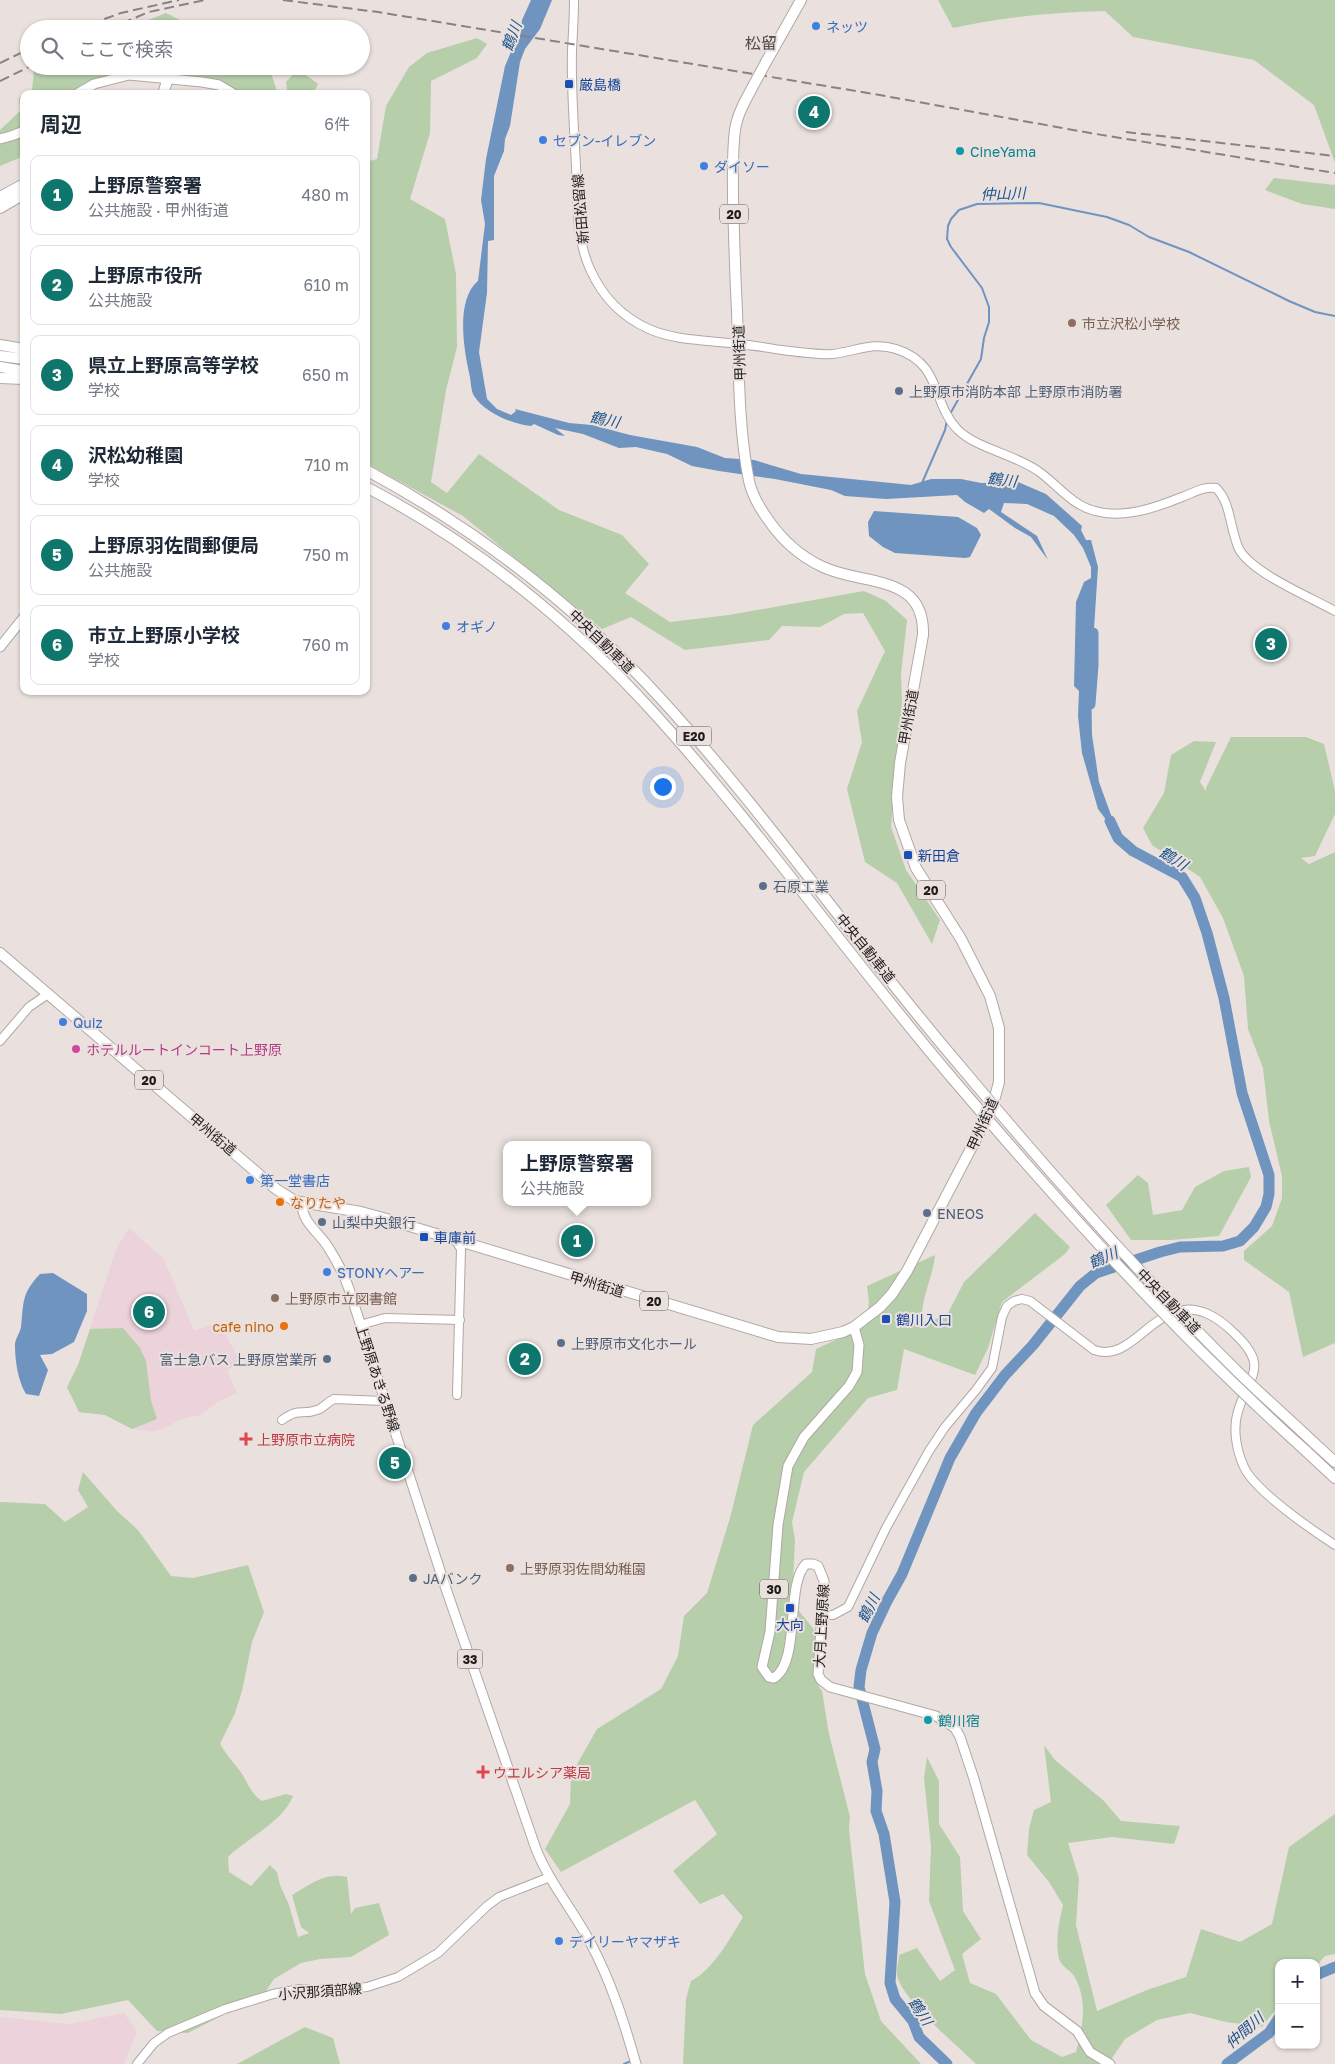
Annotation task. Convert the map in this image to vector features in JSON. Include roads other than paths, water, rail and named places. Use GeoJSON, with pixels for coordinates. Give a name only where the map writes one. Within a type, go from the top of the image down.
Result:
{"type":"FeatureCollection","features":[{"type":"Feature","properties":{"kind":"highway","name":"甲州街道"},"geometry":{"type":"LineString","coordinates":[[0,953],[285,1196],[302,1202],[361,1212],[778,1338],[811,1339],[836,1334],[854,1327],[880,1307],[892,1294],[907,1271],[978,1135],[995,1098],[998,1082],[999,1028],[993,1004],[983,980],[961,939],[916,868],[899,820],[897,808],[898,786],[923,635],[921,612],[914,600],[902,589],[838,574],[806,559],[784,540],[756,500],[749,482],[742,421],[738,344],[732,153],[735,127],[739,113],[801,0]]}},
{"type":"Feature","properties":{"kind":"highway"},"geometry":{"type":"LineString","coordinates":[[164,90],[168,78]]}},
{"type":"Feature","properties":{"kind":"highway"},"geometry":{"type":"LineString","coordinates":[[168,78],[168,90]]}},
{"type":"Feature","properties":{"kind":"highway"},"geometry":{"type":"LineString","coordinates":[[0,198],[20,186]]}},
{"type":"Feature","properties":{"kind":"highway"},"geometry":{"type":"LineString","coordinates":[[0,208],[20,196]]}},
{"type":"Feature","properties":{"kind":"highway"},"geometry":{"type":"LineString","coordinates":[[0,345],[20,348]]}},
{"type":"Feature","properties":{"kind":"highway"},"geometry":{"type":"LineString","coordinates":[[0,356],[20,358]]}},
{"type":"Feature","properties":{"kind":"highway"},"geometry":{"type":"LineString","coordinates":[[0,367],[20,370]]}},
{"type":"Feature","properties":{"kind":"highway"},"geometry":{"type":"LineString","coordinates":[[0,378],[20,379]]}},
{"type":"Feature","properties":{"kind":"highway","name":"中央自動車道"},"geometry":{"type":"LineString","coordinates":[[370,472],[447,518],[514,565],[564,606],[661,698],[723,771],[960,1067],[1032,1151],[1125,1255],[1236,1370],[1335,1462]]}},
{"type":"Feature","properties":{"kind":"highway","name":"中央自動車道"},"geometry":{"type":"LineString","coordinates":[[370,489],[445,535],[510,580],[544,607],[653,711],[698,763],[856,962],[1050,1192],[1148,1297],[1234,1384],[1335,1478]]}},
{"type":"Feature","properties":{"kind":"main road"},"geometry":{"type":"LineString","coordinates":[[84,90],[94,84],[129,75],[219,85],[227,90]]}},
{"type":"Feature","properties":{"kind":"main road"},"geometry":{"type":"LineString","coordinates":[[0,139],[20,132]]}},
{"type":"Feature","properties":{"kind":"main road"},"geometry":{"type":"LineString","coordinates":[[0,647],[20,623]]}},
{"type":"Feature","properties":{"kind":"main road","name":"上野原あきる野線"},"geometry":{"type":"LineString","coordinates":[[302,1202],[303,1216],[327,1245],[344,1273],[444,1583],[541,1862],[594,1952],[618,2005],[636,2064]]}},
{"type":"Feature","properties":{"kind":"main road","name":"大月上野原線"},"geometry":{"type":"LineString","coordinates":[[854,1327],[859,1345],[857,1372],[850,1386],[804,1437],[788,1466],[778,1525],[770,1632],[762,1667],[765,1674],[774,1678],[780,1674],[785,1666],[798,1575],[806,1564],[818,1566],[824,1581],[818,1674],[821,1680],[830,1687],[936,1716],[955,1728],[960,1737],[974,1779],[1035,1993],[1044,2006],[1077,2031],[1090,2052],[1110,2064]]}},
{"type":"Feature","properties":{"kind":"street","name":"新田松留線"},"geometry":{"type":"LineString","coordinates":[[574,0],[572,52],[577,202],[580,233],[589,268],[598,286],[618,309],[650,330],[680,337],[830,354],[860,347],[894,348],[905,352],[920,362],[936,384],[944,410],[956,428],[967,436],[1038,470],[1071,500],[1081,506],[1110,514],[1148,509],[1206,488],[1216,488],[1222,496],[1238,547],[1245,558],[1264,573],[1335,610]]}},
{"type":"Feature","properties":{"kind":"street"},"geometry":{"type":"LineString","coordinates":[[0,1041],[29,1008],[48,994]]}},
{"type":"Feature","properties":{"kind":"street"},"geometry":{"type":"LineString","coordinates":[[456,1242],[461,1249],[457,1395]]}},
{"type":"Feature","properties":{"kind":"street"},"geometry":{"type":"LineString","coordinates":[[822,1615],[834,1615],[848,1607],[886,1528],[929,1452],[945,1428],[992,1368],[1002,1317],[1007,1306],[1014,1301],[1022,1299],[1030,1301],[1094,1350],[1103,1353],[1122,1348],[1159,1318],[1172,1312],[1199,1310],[1225,1324],[1246,1345],[1254,1359],[1253,1378],[1244,1397],[1236,1422],[1236,1437],[1244,1467],[1259,1486],[1305,1526],[1335,1545]]}},
{"type":"Feature","properties":{"kind":"street"},"geometry":{"type":"LineString","coordinates":[[360,1325],[377,1320],[395,1318],[460,1320]]}},
{"type":"Feature","properties":{"kind":"street"},"geometry":{"type":"LineString","coordinates":[[282,1420],[293,1412],[318,1410],[328,1401],[334,1399],[384,1401]]}},
{"type":"Feature","properties":{"kind":"street","name":"小沢那須部線"},"geometry":{"type":"LineString","coordinates":[[137,2064],[149,2048],[168,2033],[226,2009],[274,1994],[300,1989],[341,1990],[367,1987],[398,1976],[438,1953],[499,1897],[550,1877]]}},
{"type":"Feature","properties":{"kind":"water"},"geometry":{"type":"Polygon","coordinates":[[[531,0],[552,0],[540,29],[525,49],[520,62],[510,126],[505,139],[504,151],[494,176],[494,240],[488,241],[487,293],[479,352],[487,399],[497,409],[511,415],[516,411],[515,409],[569,423],[592,425],[630,435],[697,447],[725,458],[754,460],[801,474],[911,485],[931,479],[961,479],[981,483],[1018,482],[1046,494],[1082,526],[1081,530],[1086,540],[1091,540],[1098,567],[1091,675],[1092,735],[1099,782],[1119,837],[1098,809],[1082,753],[1078,716],[1079,691],[1074,686],[1076,602],[1084,582],[1091,578],[1091,567],[1083,548],[1074,535],[1054,516],[1027,504],[1004,503],[1001,512],[1037,536],[1048,560],[1031,537],[989,509],[984,513],[957,495],[886,499],[845,496],[831,490],[775,479],[692,466],[667,454],[636,447],[619,448],[583,434],[555,428],[565,436],[558,435],[534,424],[531,426],[516,423],[500,417],[485,408],[474,396],[465,354],[463,326],[466,300],[478,281],[485,224],[481,200],[486,159],[505,66],[513,47],[520,38],[522,20],[531,0]]]}},
{"type":"Feature","properties":{"kind":"water"},"geometry":{"type":"Polygon","coordinates":[[[874,511],[958,517],[977,528],[981,535],[970,557],[895,553],[883,547],[869,536],[868,522],[874,511]]]}},
{"type":"Feature","properties":{"kind":"water"},"geometry":{"type":"Polygon","coordinates":[[[53,1273],[87,1294],[87,1311],[74,1342],[52,1354],[40,1355],[48,1370],[39,1396],[26,1394],[18,1371],[15,1345],[21,1327],[24,1299],[29,1287],[40,1274],[53,1273]]]}},
{"type":"Feature","properties":{"kind":"waterway","name":"仲山川"},"geometry":{"type":"LineString","coordinates":[[950,414],[981,359],[984,338],[989,322],[989,307],[982,288],[947,239],[948,226],[951,219],[959,210],[977,204],[1039,203],[1107,217],[1129,225],[1149,237],[1189,252],[1289,301],[1315,312],[1335,316]]}},
{"type":"Feature","properties":{"kind":"waterway","name":"仲山川"},"geometry":{"type":"LineString","coordinates":[[922,483],[945,430],[947,420]]}},
{"type":"Feature","properties":{"kind":"waterway","name":"鶴川"},"geometry":{"type":"LineString","coordinates":[[1090,704],[1093,633]]}},
{"type":"Feature","properties":{"kind":"waterway","name":"鶴川"},"geometry":{"type":"LineString","coordinates":[[947,2064],[919,2037],[913,2021],[895,1999],[890,1983],[895,1902],[884,1834],[876,1811],[877,1791],[872,1762],[875,1749],[859,1687],[861,1670],[872,1633],[902,1574],[950,1458],[976,1413],[1005,1375],[1033,1345],[1080,1286],[1096,1273],[1160,1252],[1180,1247],[1223,1246],[1240,1241],[1254,1227],[1266,1207],[1269,1194],[1269,1175],[1242,1093],[1224,998],[1207,933],[1195,898],[1182,877],[1133,851],[1118,838],[1110,821]]}},
{"type":"Feature","properties":{"kind":"waterway","name":"仲間川"},"geometry":{"type":"LineString","coordinates":[[1320,1973],[1335,1967]]}},
{"type":"Feature","properties":{"kind":"waterway","name":"仲間川"},"geometry":{"type":"LineString","coordinates":[[1227,2064],[1269,2033],[1275,2024]]}},
{"type":"Feature","properties":{"kind":"waterway"},"geometry":{"type":"LineString","coordinates":[[624,2064],[631,2061]]}},
{"type":"Feature","properties":{"kind":"railway"},"geometry":{"type":"LineString","coordinates":[[101,20],[121,13],[179,0]]}},
{"type":"Feature","properties":{"kind":"railway"},"geometry":{"type":"LineString","coordinates":[[130,20],[149,12],[205,0]]}},
{"type":"Feature","properties":{"kind":"railway"},"geometry":{"type":"LineString","coordinates":[[283,0],[378,12],[1335,173]]}},
{"type":"Feature","properties":{"kind":"railway"},"geometry":{"type":"LineString","coordinates":[[0,63],[20,53]]}},
{"type":"Feature","properties":{"kind":"railway"},"geometry":{"type":"LineString","coordinates":[[0,81],[20,71]]}},
{"type":"Feature","properties":{"kind":"railway"},"geometry":{"type":"LineString","coordinates":[[1126,132],[1335,156]]}},
{"type":"Feature","properties":{"kind":"place","name":"ネッツ"},"geometry":{"type":"Point","coordinates":[816,26]}},
{"type":"Feature","properties":{"kind":"place","name":"厳島橋"},"geometry":{"type":"Point","coordinates":[569,84]}},
{"type":"Feature","properties":{"kind":"place","name":"沢松幼稚園"},"geometry":{"type":"Point","coordinates":[814,112]}},
{"type":"Feature","properties":{"kind":"place","name":"セブン-イレブン"},"geometry":{"type":"Point","coordinates":[543,140]}},
{"type":"Feature","properties":{"kind":"place","name":"CineYama"},"geometry":{"type":"Point","coordinates":[960,151]}},
{"type":"Feature","properties":{"kind":"place","name":"ダイソー"},"geometry":{"type":"Point","coordinates":[704,166]}},
{"type":"Feature","properties":{"kind":"place","name":"市立沢松小学校"},"geometry":{"type":"Point","coordinates":[1072,323]}},
{"type":"Feature","properties":{"kind":"place","name":"上野原市消防本部 上野原市消防署"},"geometry":{"type":"Point","coordinates":[899,391]}},
{"type":"Feature","properties":{"kind":"place","name":"オギノ"},"geometry":{"type":"Point","coordinates":[446,626]}},
{"type":"Feature","properties":{"kind":"place","name":"県立上野原高等学校"},"geometry":{"type":"Point","coordinates":[1271,644]}},
{"type":"Feature","properties":{"kind":"place","name":"新田倉"},"geometry":{"type":"Point","coordinates":[908,855]}},
{"type":"Feature","properties":{"kind":"place","name":"石原工業"},"geometry":{"type":"Point","coordinates":[763,886]}},
{"type":"Feature","properties":{"kind":"place","name":"Quiz"},"geometry":{"type":"Point","coordinates":[63,1022]}},
{"type":"Feature","properties":{"kind":"place","name":"ホテルルートインコート上野原"},"geometry":{"type":"Point","coordinates":[76,1049]}},
{"type":"Feature","properties":{"kind":"place","name":"第一堂書店"},"geometry":{"type":"Point","coordinates":[250,1180]}},
{"type":"Feature","properties":{"kind":"place","name":"なりたや"},"geometry":{"type":"Point","coordinates":[280,1202]}},
{"type":"Feature","properties":{"kind":"place","name":"ENEOS"},"geometry":{"type":"Point","coordinates":[927,1213]}},
{"type":"Feature","properties":{"kind":"place","name":"山梨中央銀行"},"geometry":{"type":"Point","coordinates":[322,1222]}},
{"type":"Feature","properties":{"kind":"place","name":"車庫前"},"geometry":{"type":"Point","coordinates":[424,1237]}},
{"type":"Feature","properties":{"kind":"place","name":"上野原警察署"},"geometry":{"type":"Point","coordinates":[577,1241]}},
{"type":"Feature","properties":{"kind":"place","name":"STONYヘアー"},"geometry":{"type":"Point","coordinates":[327,1272]}},
{"type":"Feature","properties":{"kind":"place","name":"上野原市立図書館"},"geometry":{"type":"Point","coordinates":[275,1298]}},
{"type":"Feature","properties":{"kind":"place","name":"市立上野原小学校"},"geometry":{"type":"Point","coordinates":[149,1312]}},
{"type":"Feature","properties":{"kind":"place","name":"鶴川入口"},"geometry":{"type":"Point","coordinates":[886,1319]}},
{"type":"Feature","properties":{"kind":"place","name":"cafe nino"},"geometry":{"type":"Point","coordinates":[284,1326]}},
{"type":"Feature","properties":{"kind":"place","name":"上野原市文化ホール"},"geometry":{"type":"Point","coordinates":[561,1343]}},
{"type":"Feature","properties":{"kind":"place","name":"富士急バス 上野原営業所"},"geometry":{"type":"Point","coordinates":[327,1359]}},
{"type":"Feature","properties":{"kind":"place","name":"上野原市役所"},"geometry":{"type":"Point","coordinates":[525,1359]}},
{"type":"Feature","properties":{"kind":"place","name":"上野原市立病院"},"geometry":{"type":"Point","coordinates":[246,1439]}},
{"type":"Feature","properties":{"kind":"place","name":"上野原羽佐間郵便局"},"geometry":{"type":"Point","coordinates":[395,1463]}},
{"type":"Feature","properties":{"kind":"place","name":"上野原羽佐間幼稚園"},"geometry":{"type":"Point","coordinates":[510,1568]}},
{"type":"Feature","properties":{"kind":"place","name":"JAバンク"},"geometry":{"type":"Point","coordinates":[413,1578]}},
{"type":"Feature","properties":{"kind":"place","name":"大向"},"geometry":{"type":"Point","coordinates":[790,1608]}},
{"type":"Feature","properties":{"kind":"place","name":"鶴川宿"},"geometry":{"type":"Point","coordinates":[928,1720]}},
{"type":"Feature","properties":{"kind":"place","name":"ウエルシア薬局"},"geometry":{"type":"Point","coordinates":[483,1772]}},
{"type":"Feature","properties":{"kind":"place","name":"デイリーヤマザキ"},"geometry":{"type":"Point","coordinates":[559,1941]}},
{"type":"Feature","properties":{"kind":"district","name":"松留"},"geometry":{"type":"Point","coordinates":[761,43]}}]}
